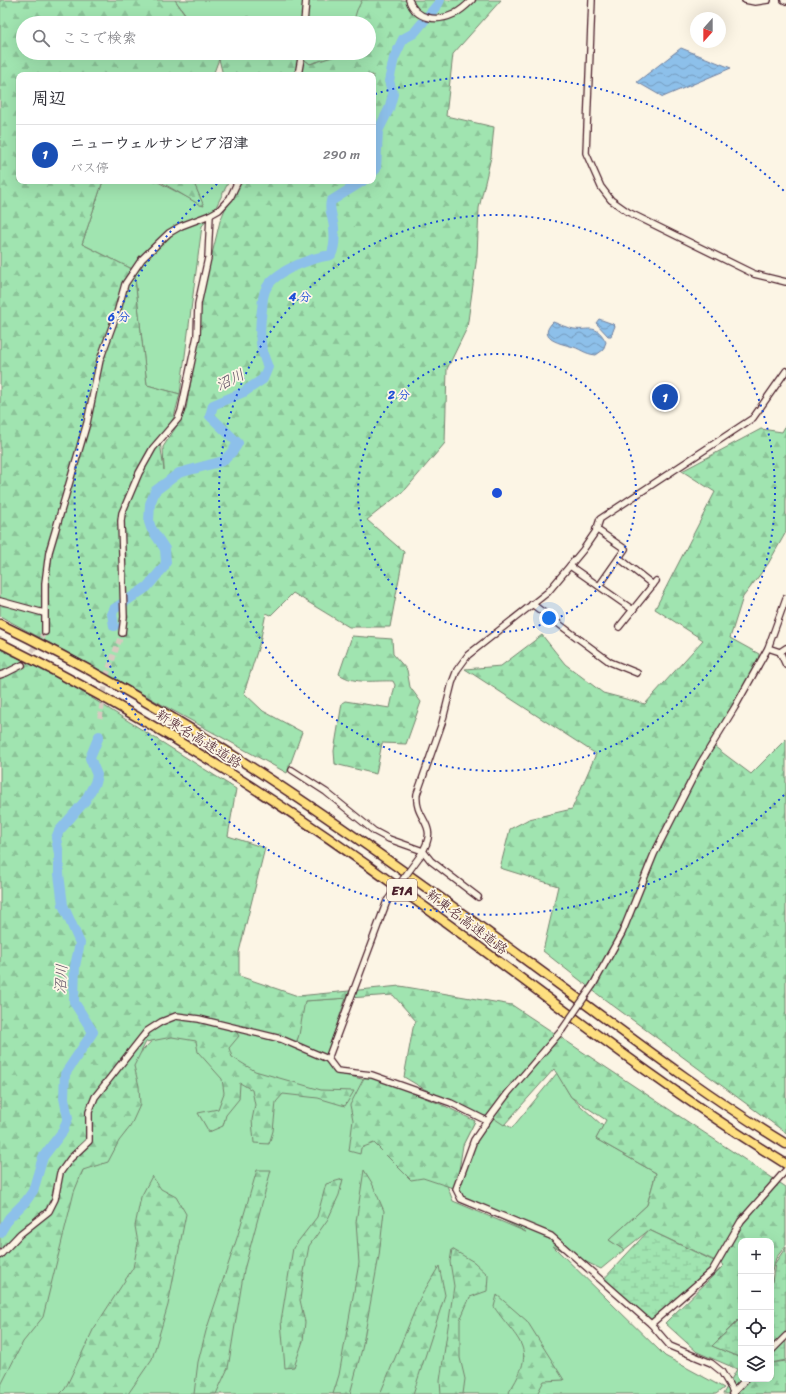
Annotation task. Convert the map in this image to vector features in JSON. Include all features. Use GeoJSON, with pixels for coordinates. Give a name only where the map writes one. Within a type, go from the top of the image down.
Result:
{"type":"FeatureCollection","features":[{"type":"Feature","properties":{"kind":"highway","name":"新東名高速道路"},"geometry":{"type":"LineString","coordinates":[[0,624],[160,711],[292,793],[415,879],[715,1098],[786,1144]]}},
{"type":"Feature","properties":{"kind":"highway","name":"新東名高速道路"},"geometry":{"type":"LineString","coordinates":[[0,643],[142,720],[279,805],[406,893],[650,1073],[786,1164]]}},
{"type":"Feature","properties":{"kind":"street"},"geometry":{"type":"LineString","coordinates":[[305,16],[306,0]]}},
{"type":"Feature","properties":{"kind":"street"},"geometry":{"type":"LineString","coordinates":[[409,0],[413,9],[425,18],[438,18],[454,14],[472,0]]}},
{"type":"Feature","properties":{"kind":"street"},"geometry":{"type":"LineString","coordinates":[[592,0],[586,153],[601,187],[612,200],[628,212],[754,274],[786,282]]}},
{"type":"Feature","properties":{"kind":"street"},"geometry":{"type":"LineString","coordinates":[[745,0],[755,2],[768,0]]}},
{"type":"Feature","properties":{"kind":"street"},"geometry":{"type":"LineString","coordinates":[[299,72],[301,60]]}},
{"type":"Feature","properties":{"kind":"street"},"geometry":{"type":"LineString","coordinates":[[45,632],[45,583],[49,552],[87,423],[100,360],[117,313],[125,284],[142,259],[169,233],[181,226],[210,215],[230,198],[237,184]]}},
{"type":"Feature","properties":{"kind":"street"},"geometry":{"type":"LineString","coordinates":[[122,633],[124,617],[122,517],[139,473],[153,448],[178,420],[181,411],[197,336],[198,304],[208,258],[210,215]]}},
{"type":"Feature","properties":{"kind":"street"},"geometry":{"type":"LineString","coordinates":[[328,1059],[387,901],[421,854],[429,838],[428,826],[416,802],[417,794],[442,723],[452,683],[457,670],[468,655],[548,592],[570,566],[596,529],[600,519],[753,418],[786,371]]}},
{"type":"Feature","properties":{"kind":"street"},"geometry":{"type":"LineString","coordinates":[[596,529],[625,549],[599,586]]}},
{"type":"Feature","properties":{"kind":"street"},"geometry":{"type":"LineString","coordinates":[[618,558],[654,583],[619,627]]}},
{"type":"Feature","properties":{"kind":"street"},"geometry":{"type":"LineString","coordinates":[[570,566],[633,610]]}},
{"type":"Feature","properties":{"kind":"street"},"geometry":{"type":"LineString","coordinates":[[743,1382],[733,1393],[721,1371],[711,1363],[670,1346],[651,1324],[552,1236],[461,1199],[456,1189],[474,1140],[508,1093],[562,1030],[594,985],[622,933],[654,854],[700,764],[735,707],[768,648],[786,598]]}},
{"type":"Feature","properties":{"kind":"street"},"geometry":{"type":"LineString","coordinates":[[0,601],[44,613]]}},
{"type":"Feature","properties":{"kind":"street"},"geometry":{"type":"LineString","coordinates":[[532,604],[610,662],[637,673]]}},
{"type":"Feature","properties":{"kind":"street"},"geometry":{"type":"LineString","coordinates":[[768,648],[780,652],[786,665]]}},
{"type":"Feature","properties":{"kind":"street"},"geometry":{"type":"LineString","coordinates":[[780,652],[786,648]]}},
{"type":"Feature","properties":{"kind":"street"},"geometry":{"type":"LineString","coordinates":[[0,675],[6,674],[22,665]]}},
{"type":"Feature","properties":{"kind":"street"},"geometry":{"type":"LineString","coordinates":[[292,770],[326,792],[374,831],[421,854],[478,897]]}},
{"type":"Feature","properties":{"kind":"street"},"geometry":{"type":"LineString","coordinates":[[0,1255],[20,1234],[49,1211],[55,1199],[60,1173],[70,1159],[89,1141],[90,1112],[95,1097],[147,1031],[161,1022],[176,1016],[199,1019],[280,1039],[328,1059],[337,1071],[372,1075],[450,1103],[487,1121]]}},
{"type":"Feature","properties":{"kind":"street"},"geometry":{"type":"LineString","coordinates":[[651,1324],[712,1271],[741,1221],[786,1170]]}},
{"type":"Feature","properties":{"kind":"street"},"geometry":{"type":"LineString","coordinates":[[774,1348],[786,1336]]}},
{"type":"Feature","properties":{"kind":"green space"},"geometry":{"type":"Polygon","coordinates":[[[0,0],[175,0],[186,16],[16,16],[16,60],[219,60],[214,72],[16,72],[16,184],[102,184],[82,244],[134,270],[147,385],[180,394],[174,417],[160,442],[164,470],[163,447],[186,409],[199,334],[201,300],[220,221],[236,184],[376,184],[376,72],[222,72],[219,60],[305,60],[310,64],[323,60],[376,60],[376,16],[355,16],[362,0],[501,0],[453,54],[446,116],[494,127],[491,157],[479,208],[477,256],[467,328],[447,369],[445,443],[406,489],[367,520],[404,552],[390,627],[349,627],[293,593],[271,615],[266,613],[260,642],[244,693],[263,711],[302,732],[287,773],[0,616],[0,0]]]}},
{"type":"Feature","properties":{"kind":"green space"},"geometry":{"type":"Polygon","coordinates":[[[175,0],[368,0],[361,16],[187,16],[175,0]]]}},
{"type":"Feature","properties":{"kind":"green space"},"geometry":{"type":"Polygon","coordinates":[[[305,60],[323,60],[310,64],[305,60]]]}},
{"type":"Feature","properties":{"kind":"green space"},"geometry":{"type":"Polygon","coordinates":[[[102,184],[162,184],[200,204],[193,184],[228,184],[213,213],[202,226],[180,394],[147,385],[134,270],[82,244],[102,184]]]}},
{"type":"Feature","properties":{"kind":"green space"},"geometry":{"type":"Polygon","coordinates":[[[164,184],[194,184],[204,206],[164,184]]]}},
{"type":"Feature","properties":{"kind":"green space"},"geometry":{"type":"Polygon","coordinates":[[[786,425],[786,532],[768,564],[743,597],[730,638],[759,654],[758,661],[711,744],[751,774],[786,739],[786,1133],[600,996],[543,951],[558,886],[500,868],[510,829],[529,819],[572,809],[596,754],[465,669],[501,666],[542,635],[565,664],[603,693],[645,704],[703,640],[655,609],[715,492],[682,471],[761,429],[782,432],[786,425]]]}},
{"type":"Feature","properties":{"kind":"green space"},"geometry":{"type":"Polygon","coordinates":[[[352,636],[392,639],[393,654],[407,670],[410,687],[421,702],[406,744],[382,743],[376,774],[335,764],[334,751],[342,703],[345,701],[390,708],[395,685],[393,681],[358,681],[339,674],[352,636]]]}},
{"type":"Feature","properties":{"kind":"green space"},"geometry":{"type":"Polygon","coordinates":[[[0,649],[60,678],[236,789],[228,836],[265,848],[239,952],[239,976],[298,996],[400,986],[512,1005],[786,1187],[786,1245],[776,1258],[774,1264],[774,1238],[738,1238],[738,1320],[712,1346],[738,1357],[738,1382],[774,1382],[774,1363],[786,1361],[786,1394],[723,1394],[737,1369],[697,1352],[665,1323],[724,1265],[649,1230],[624,1250],[609,1240],[647,1205],[656,1173],[596,1139],[606,1120],[571,1097],[554,1069],[504,1125],[492,1117],[481,1115],[424,1089],[404,1077],[413,1028],[416,1021],[393,995],[305,1001],[299,1035],[296,1043],[234,1028],[239,1036],[229,1048],[232,1057],[255,1071],[321,1090],[354,1091],[345,1106],[318,1098],[283,1094],[276,1102],[273,1131],[269,1144],[254,1143],[252,1120],[255,1105],[252,1090],[240,1083],[239,1099],[226,1115],[223,1126],[209,1132],[198,1113],[218,1109],[224,1093],[222,1079],[198,1052],[196,1041],[172,1037],[146,1042],[134,1066],[139,1086],[140,1105],[130,1127],[119,1141],[108,1162],[83,1170],[74,1192],[43,1317],[23,1342],[0,1387],[0,649]]]}},
{"type":"Feature","properties":{"kind":"green space"},"geometry":{"type":"Polygon","coordinates":[[[346,998],[326,1056],[297,1042],[304,1001],[346,998]]]}},
{"type":"Feature","properties":{"kind":"green space"},"geometry":{"type":"Polygon","coordinates":[[[174,1017],[280,1041],[329,1061],[337,1073],[374,1082],[475,1121],[445,1180],[453,1201],[526,1232],[461,1199],[459,1181],[474,1140],[492,1117],[512,1128],[557,1073],[571,1097],[603,1126],[596,1139],[656,1173],[647,1205],[609,1240],[624,1250],[601,1269],[553,1246],[665,1356],[724,1388],[716,1394],[0,1394],[0,1355],[131,1063],[174,1017]]]}},
{"type":"Feature","properties":{"kind":"green space"},"geometry":{"type":"Polygon","coordinates":[[[366,1074],[445,1106],[475,1121],[463,1145],[456,1189],[423,1178],[411,1180],[374,1143],[361,1148],[360,1154],[349,1151],[353,1120],[350,1105],[366,1074]]]}},
{"type":"Feature","properties":{"kind":"green space"},"geometry":{"type":"Polygon","coordinates":[[[257,1170],[271,1170],[244,1270],[228,1368],[216,1394],[194,1394],[198,1362],[206,1331],[237,1238],[257,1170]]]}},
{"type":"Feature","properties":{"kind":"green space"},"geometry":{"type":"Polygon","coordinates":[[[364,1170],[372,1183],[384,1211],[379,1256],[362,1349],[350,1394],[333,1394],[339,1375],[359,1263],[356,1222],[364,1170]]]}},
{"type":"Feature","properties":{"kind":"green space"},"geometry":{"type":"Polygon","coordinates":[[[152,1176],[161,1189],[176,1197],[186,1214],[168,1305],[152,1359],[128,1394],[60,1394],[65,1389],[93,1330],[133,1268],[138,1243],[135,1226],[141,1197],[152,1176]]]}},
{"type":"Feature","properties":{"kind":"green space"},"geometry":{"type":"Polygon","coordinates":[[[343,1179],[339,1195],[328,1219],[309,1246],[300,1300],[305,1322],[303,1341],[294,1367],[285,1368],[281,1321],[293,1248],[317,1217],[326,1184],[343,1179]]]}},
{"type":"Feature","properties":{"kind":"green space"},"geometry":{"type":"Polygon","coordinates":[[[649,1230],[716,1262],[651,1324],[602,1281],[649,1230]]]}},
{"type":"Feature","properties":{"kind":"green space"},"geometry":{"type":"Polygon","coordinates":[[[786,1247],[786,1360],[774,1362],[774,1270],[775,1263],[786,1247]]]}},
{"type":"Feature","properties":{"kind":"green space"},"geometry":{"type":"Polygon","coordinates":[[[452,1249],[474,1262],[488,1275],[487,1291],[470,1297],[460,1320],[460,1358],[465,1379],[463,1394],[441,1394],[440,1381],[454,1286],[450,1262],[452,1249]]]}},
{"type":"Feature","properties":{"kind":"green space"},"geometry":{"type":"Polygon","coordinates":[[[439,1266],[445,1295],[413,1394],[380,1394],[420,1298],[439,1266]]]}},
{"type":"Feature","properties":{"kind":"green space"},"geometry":{"type":"Polygon","coordinates":[[[497,1295],[527,1321],[564,1380],[544,1381],[537,1394],[510,1394],[509,1392],[518,1377],[524,1355],[522,1346],[517,1338],[494,1307],[497,1295]]]}},
{"type":"Feature","properties":{"kind":"green space"},"geometry":{"type":"Polygon","coordinates":[[[738,1321],[738,1357],[712,1346],[738,1321]]]}},
{"type":"Feature","properties":{"kind":"water"},"geometry":{"type":"Polygon","coordinates":[[[681,48],[731,68],[663,97],[637,82],[681,48]]]}},
{"type":"Feature","properties":{"kind":"water"},"geometry":{"type":"Polygon","coordinates":[[[599,319],[615,326],[611,336],[608,336],[596,323],[599,319]]]}},
{"type":"Feature","properties":{"kind":"water"},"geometry":{"type":"Polygon","coordinates":[[[553,322],[574,329],[596,330],[606,342],[603,350],[596,355],[551,339],[547,332],[553,322]]]}},
{"type":"Feature","properties":{"kind":"waterway","name":"沼川"},"geometry":{"type":"LineString","coordinates":[[376,169],[378,131],[389,109],[393,94],[389,81],[394,58],[403,39],[414,33],[440,0]]}},
{"type":"Feature","properties":{"kind":"waterway","name":"沼川"},"geometry":{"type":"LineString","coordinates":[[114,626],[112,614],[114,609],[147,587],[164,567],[166,562],[165,549],[151,528],[149,522],[150,504],[155,491],[179,473],[223,461],[233,451],[238,443],[210,416],[213,405],[244,392],[263,379],[268,367],[261,345],[260,324],[263,298],[267,286],[274,279],[292,267],[313,259],[331,255],[334,246],[334,226],[330,208],[331,201],[358,184]]}},
{"type":"Feature","properties":{"kind":"waterway","name":"沼川"},"geometry":{"type":"LineString","coordinates":[[0,1233],[9,1218],[26,1201],[33,1191],[43,1157],[63,1131],[68,1118],[64,1098],[65,1074],[93,1032],[74,1002],[75,966],[80,943],[63,905],[59,874],[59,854],[56,838],[59,831],[85,801],[95,783],[97,775],[90,758],[99,736]]}},
{"type":"Feature","properties":{"kind":"tunnel"},"geometry":{"type":"LineString","coordinates":[[22,665],[45,632]]}},
{"type":"Feature","properties":{"kind":"tunnel"},"geometry":{"type":"LineString","coordinates":[[100,718],[107,674],[122,633]]}},
{"type":"Feature","properties":{"kind":"place","name":"ニューウェルサンピア沼津"},"geometry":{"type":"Point","coordinates":[665,397]}}]}
